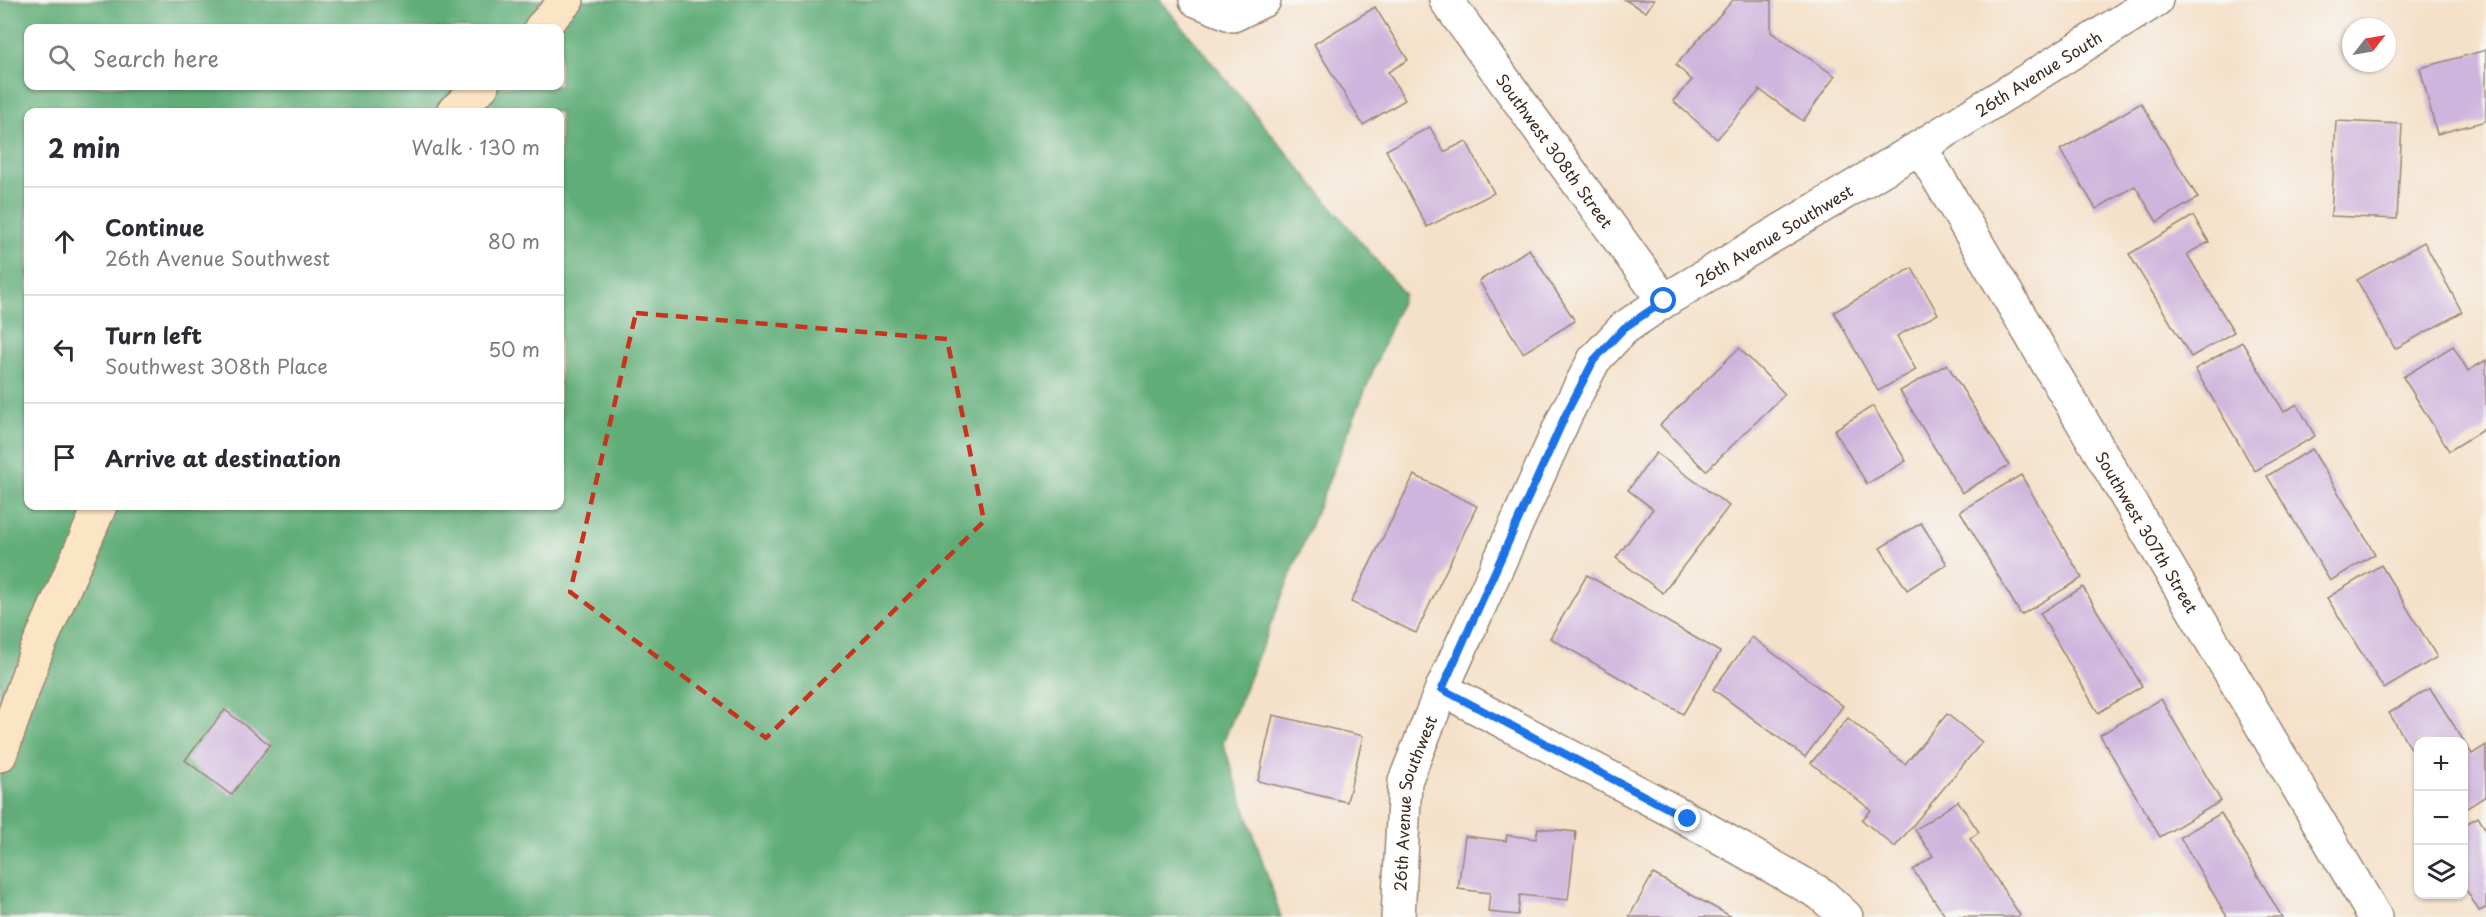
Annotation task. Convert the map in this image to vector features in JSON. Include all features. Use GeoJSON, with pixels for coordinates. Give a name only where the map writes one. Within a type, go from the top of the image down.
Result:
{"type":"FeatureCollection","features":[{"type":"Feature","properties":{"kind":"main road"},"geometry":{"type":"LineString","coordinates":[[545,24],[567,0]]}},
{"type":"Feature","properties":{"kind":"main road"},"geometry":{"type":"LineString","coordinates":[[457,108],[478,90]]}},
{"type":"Feature","properties":{"kind":"main road"},"geometry":{"type":"LineString","coordinates":[[0,755],[36,652],[98,510]]}},
{"type":"Feature","properties":{"kind":"street"},"geometry":{"type":"LineString","coordinates":[[1196,0],[1233,15],[1264,0]]}},
{"type":"Feature","properties":{"kind":"street","name":"Southwest 308th Street"},"geometry":{"type":"LineString","coordinates":[[1446,0],[1664,301]]}},
{"type":"Feature","properties":{"kind":"street","name":"26th Avenue South"},"geometry":{"type":"LineString","coordinates":[[1920,147],[2156,0]]}},
{"type":"Feature","properties":{"kind":"street","name":"26th Avenue Southwest"},"geometry":{"type":"LineString","coordinates":[[1398,917],[1405,781],[1442,689],[1566,414],[1594,360],[1624,328],[1664,301],[1920,147]]}},
{"type":"Feature","properties":{"kind":"street","name":"Southwest 307th Street"},"geometry":{"type":"LineString","coordinates":[[1920,147],[2375,917]]}},
{"type":"Feature","properties":{"kind":"street"},"geometry":{"type":"LineString","coordinates":[[1442,689],[1688,819],[1821,894],[1846,917]]}},
{"type":"Feature","properties":{"kind":"highlighted area"},"geometry":{"type":"Polygon","coordinates":[[[636,313],[947,339],[984,521],[766,738],[570,592],[636,313]]]}},
{"type":"Feature","properties":{"kind":"green space"},"geometry":{"type":"Polygon","coordinates":[[[0,0],[1160,0],[1404,294],[1223,743],[1281,917],[0,917],[0,0]]]}},
{"type":"Feature","properties":{"kind":"building"},"geometry":{"type":"Polygon","coordinates":[[[1625,0],[1654,0],[1646,12],[1625,0]]]}},
{"type":"Feature","properties":{"kind":"building"},"geometry":{"type":"Polygon","coordinates":[[[1733,0],[1771,0],[1771,32],[1835,76],[1803,121],[1760,90],[1717,139],[1673,101],[1692,80],[1676,65],[1733,0]]]}},
{"type":"Feature","properties":{"kind":"building"},"geometry":{"type":"Polygon","coordinates":[[[1375,7],[1408,60],[1388,72],[1405,100],[1363,125],[1314,44],[1375,7]]]}},
{"type":"Feature","properties":{"kind":"building"},"geometry":{"type":"Polygon","coordinates":[[[2486,50],[2486,121],[2437,134],[2420,68],[2486,50]]]}},
{"type":"Feature","properties":{"kind":"building"},"geometry":{"type":"Polygon","coordinates":[[[2141,103],[2198,198],[2157,222],[2135,186],[2096,209],[2060,150],[2141,103]]]}},
{"type":"Feature","properties":{"kind":"building"},"geometry":{"type":"Polygon","coordinates":[[[2336,121],[2402,124],[2397,219],[2331,216],[2336,121]]]}},
{"type":"Feature","properties":{"kind":"building"},"geometry":{"type":"Polygon","coordinates":[[[1430,127],[1444,152],[1466,141],[1494,193],[1427,227],[1386,150],[1430,127]]]}},
{"type":"Feature","properties":{"kind":"building"},"geometry":{"type":"Polygon","coordinates":[[[2193,216],[2209,242],[2187,254],[2234,332],[2191,357],[2129,254],[2193,216]]]}},
{"type":"Feature","properties":{"kind":"building"},"geometry":{"type":"Polygon","coordinates":[[[2424,242],[2462,312],[2395,349],[2357,280],[2424,242]]]}},
{"type":"Feature","properties":{"kind":"building"},"geometry":{"type":"Polygon","coordinates":[[[1529,249],[1575,321],[1523,353],[1479,281],[1529,249]]]}},
{"type":"Feature","properties":{"kind":"building"},"geometry":{"type":"Polygon","coordinates":[[[1912,268],[1938,314],[1897,336],[1916,370],[1878,391],[1834,312],[1912,268]]]}},
{"type":"Feature","properties":{"kind":"building"},"geometry":{"type":"Polygon","coordinates":[[[2242,342],[2284,412],[2297,404],[2315,436],[2255,471],[2195,369],[2242,342]]]}},
{"type":"Feature","properties":{"kind":"building"},"geometry":{"type":"Polygon","coordinates":[[[2453,346],[2468,371],[2486,360],[2486,428],[2449,451],[2403,377],[2453,346]]]}},
{"type":"Feature","properties":{"kind":"building"},"geometry":{"type":"Polygon","coordinates":[[[1739,348],[1785,394],[1706,471],[1660,425],[1739,348]]]}},
{"type":"Feature","properties":{"kind":"building"},"geometry":{"type":"Polygon","coordinates":[[[1947,364],[2009,465],[1962,493],[1900,391],[1947,364]]]}},
{"type":"Feature","properties":{"kind":"building"},"geometry":{"type":"Polygon","coordinates":[[[1873,406],[1906,461],[1867,484],[1834,430],[1873,406]]]}},
{"type":"Feature","properties":{"kind":"building"},"geometry":{"type":"Polygon","coordinates":[[[2312,449],[2375,554],[2330,581],[2267,476],[2312,449]]]}},
{"type":"Feature","properties":{"kind":"building"},"geometry":{"type":"Polygon","coordinates":[[[1656,453],[1729,506],[1663,593],[1616,558],[1653,509],[1628,490],[1656,453]]]}},
{"type":"Feature","properties":{"kind":"building"},"geometry":{"type":"Polygon","coordinates":[[[1414,475],[1477,506],[1416,633],[1351,602],[1414,475]]]}},
{"type":"Feature","properties":{"kind":"building"},"geometry":{"type":"Polygon","coordinates":[[[2021,475],[2082,578],[2021,615],[1960,511],[2021,475]]]}},
{"type":"Feature","properties":{"kind":"building"},"geometry":{"type":"Polygon","coordinates":[[[1921,523],[1947,564],[1907,590],[1880,548],[1921,523]]]}},
{"type":"Feature","properties":{"kind":"building"},"geometry":{"type":"Polygon","coordinates":[[[2381,565],[2437,657],[2384,689],[2327,598],[2381,565]]]}},
{"type":"Feature","properties":{"kind":"building"},"geometry":{"type":"Polygon","coordinates":[[[1587,575],[1720,652],[1683,714],[1550,638],[1587,575]]]}},
{"type":"Feature","properties":{"kind":"building"},"geometry":{"type":"Polygon","coordinates":[[[2083,587],[2142,686],[2098,713],[2040,613],[2083,587]]]}},
{"type":"Feature","properties":{"kind":"building"},"geometry":{"type":"Polygon","coordinates":[[[1752,637],[1843,706],[1805,757],[1713,689],[1752,637]]]}},
{"type":"Feature","properties":{"kind":"building"},"geometry":{"type":"Polygon","coordinates":[[[2430,688],[2461,737],[2414,737],[2414,754],[2389,713],[2430,688]]]}},
{"type":"Feature","properties":{"kind":"building"},"geometry":{"type":"Polygon","coordinates":[[[2161,699],[2221,801],[2160,837],[2100,735],[2161,699]]]}},
{"type":"Feature","properties":{"kind":"building"},"geometry":{"type":"Polygon","coordinates":[[[225,710],[270,745],[231,795],[185,760],[225,710]]]}},
{"type":"Feature","properties":{"kind":"building"},"geometry":{"type":"Polygon","coordinates":[[[1947,714],[1982,742],[1895,847],[1862,820],[1871,810],[1811,763],[1848,718],[1905,764],[1947,714]]]}},
{"type":"Feature","properties":{"kind":"building"},"geometry":{"type":"Polygon","coordinates":[[[1273,715],[1363,736],[1347,802],[1258,781],[1273,715]]]}},
{"type":"Feature","properties":{"kind":"building"},"geometry":{"type":"Polygon","coordinates":[[[2486,745],[2486,796],[2468,807],[2468,748],[2472,754],[2486,745]]]}},
{"type":"Feature","properties":{"kind":"building"},"geometry":{"type":"Polygon","coordinates":[[[1958,801],[1979,832],[1970,839],[2020,915],[2017,917],[1946,917],[1913,870],[1933,856],[1915,830],[1958,801]]]}},
{"type":"Feature","properties":{"kind":"building"},"geometry":{"type":"Polygon","coordinates":[[[2221,813],[2282,917],[2227,917],[2180,837],[2221,813]]]}},
{"type":"Feature","properties":{"kind":"building"},"geometry":{"type":"Polygon","coordinates":[[[2478,817],[2486,830],[2486,908],[2479,911],[2468,893],[2468,823],[2478,817]]]}},
{"type":"Feature","properties":{"kind":"building"},"geometry":{"type":"Polygon","coordinates":[[[1538,828],[1576,832],[1568,900],[1520,895],[1518,915],[1488,912],[1490,893],[1458,889],[1465,836],[1506,841],[1507,835],[1536,839],[1538,828]]]}},
{"type":"Feature","properties":{"kind":"building"},"geometry":{"type":"Polygon","coordinates":[[[1653,874],[1732,917],[1629,917],[1653,874]]]}},
{"type":"Feature","properties":{"kind":"route"},"geometry":{"type":"LineString","coordinates":[[1664,301],[1624,328],[1594,360],[1566,414],[1442,689],[1688,819]]}}]}
